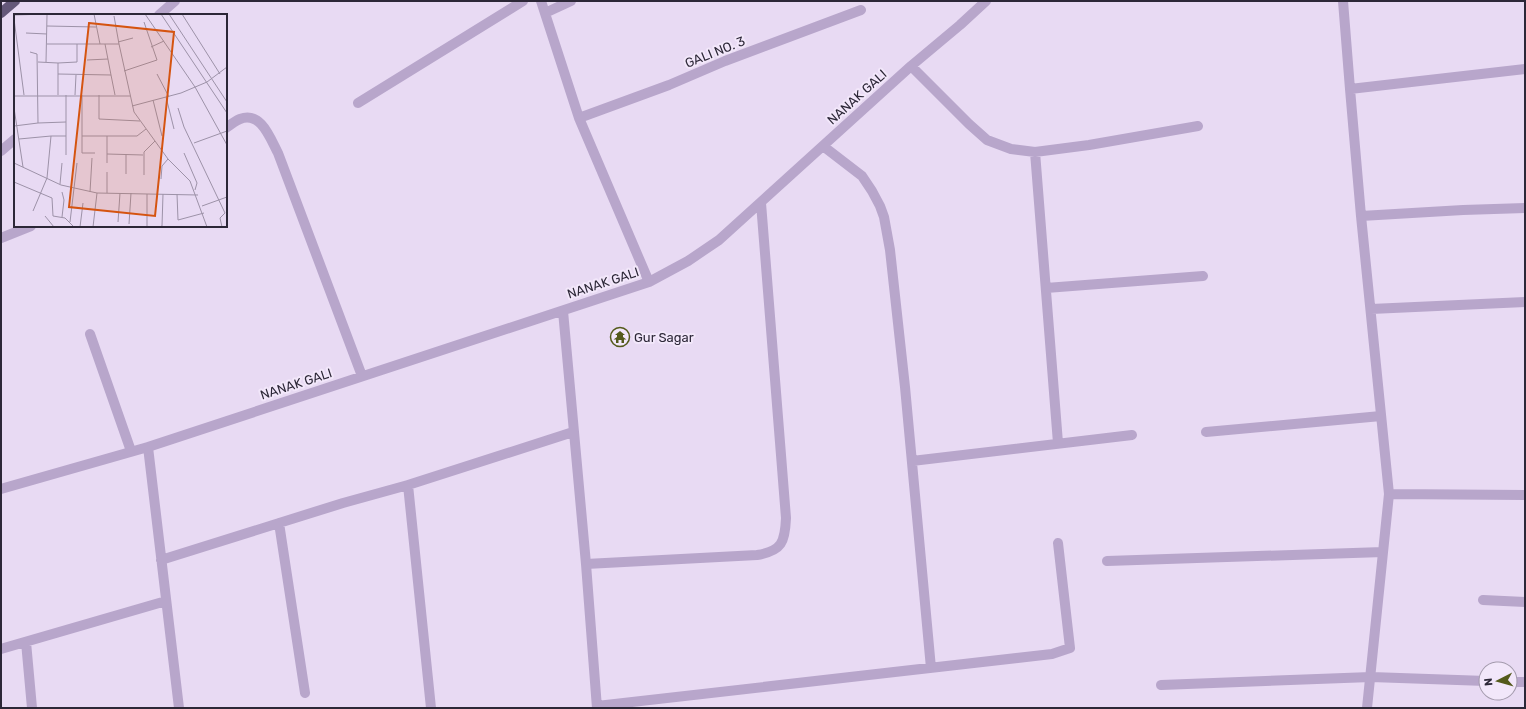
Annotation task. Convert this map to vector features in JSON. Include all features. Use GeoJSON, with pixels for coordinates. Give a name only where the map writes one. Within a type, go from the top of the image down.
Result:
{"type":"FeatureCollection","features":[{"type":"Feature","properties":{"kind":"main road"},"geometry":{"type":"LineString","coordinates":[[1,13],[15,1]]}},
{"type":"Feature","properties":{"kind":"street"},"geometry":{"type":"LineString","coordinates":[[160,14],[175,1]]}},
{"type":"Feature","properties":{"kind":"street"},"geometry":{"type":"LineString","coordinates":[[358,103],[523,1]]}},
{"type":"Feature","properties":{"kind":"street"},"geometry":{"type":"LineString","coordinates":[[541,1],[579,118],[649,282]]}},
{"type":"Feature","properties":{"kind":"street"},"geometry":{"type":"LineString","coordinates":[[545,13],[571,1]]}},
{"type":"Feature","properties":{"kind":"street","name":"NANAK GALI"},"geometry":{"type":"LineString","coordinates":[[1,489],[148,446],[649,282],[688,262],[719,240],[911,66],[986,1]]}},
{"type":"Feature","properties":{"kind":"street"},"geometry":{"type":"LineString","coordinates":[[1343,1],[1361,216],[1389,494],[1367,708]]}},
{"type":"Feature","properties":{"kind":"street","name":"GALI NO. 3"},"geometry":{"type":"LineString","coordinates":[[579,118],[669,85],[725,61],[861,10]]}},
{"type":"Feature","properties":{"kind":"street"},"geometry":{"type":"LineString","coordinates":[[911,66],[987,140],[1011,149],[1035,152],[1089,145],[1198,126]]}},
{"type":"Feature","properties":{"kind":"street"},"geometry":{"type":"LineString","coordinates":[[1350,89],[1525,69]]}},
{"type":"Feature","properties":{"kind":"street"},"geometry":{"type":"LineString","coordinates":[[227,127],[239,119],[249,117],[257,120],[266,130],[278,153],[362,376]]}},
{"type":"Feature","properties":{"kind":"street"},"geometry":{"type":"LineString","coordinates":[[1,151],[14,140]]}},
{"type":"Feature","properties":{"kind":"street"},"geometry":{"type":"LineString","coordinates":[[823,146],[862,176],[878,201],[884,217],[890,250],[912,461],[931,668]]}},
{"type":"Feature","properties":{"kind":"street"},"geometry":{"type":"LineString","coordinates":[[1035,152],[1058,443]]}},
{"type":"Feature","properties":{"kind":"street"},"geometry":{"type":"LineString","coordinates":[[586,564],[757,556],[771,553],[783,540],[786,529],[786,518],[761,203]]}},
{"type":"Feature","properties":{"kind":"street"},"geometry":{"type":"LineString","coordinates":[[1361,216],[1525,208]]}},
{"type":"Feature","properties":{"kind":"street"},"geometry":{"type":"LineString","coordinates":[[1,238],[28,227]]}},
{"type":"Feature","properties":{"kind":"street"},"geometry":{"type":"LineString","coordinates":[[1046,288],[1203,276]]}},
{"type":"Feature","properties":{"kind":"street"},"geometry":{"type":"LineString","coordinates":[[1371,309],[1525,302]]}},
{"type":"Feature","properties":{"kind":"street"},"geometry":{"type":"LineString","coordinates":[[562,311],[586,564],[597,707],[1052,654],[1070,648],[1058,543]]}},
{"type":"Feature","properties":{"kind":"street"},"geometry":{"type":"LineString","coordinates":[[90,334],[131,451]]}},
{"type":"Feature","properties":{"kind":"street"},"geometry":{"type":"LineString","coordinates":[[1206,432],[1381,416]]}},
{"type":"Feature","properties":{"kind":"street"},"geometry":{"type":"LineString","coordinates":[[161,560],[408,485],[573,432]]}},
{"type":"Feature","properties":{"kind":"street"},"geometry":{"type":"LineString","coordinates":[[912,461],[1132,435]]}},
{"type":"Feature","properties":{"kind":"street"},"geometry":{"type":"LineString","coordinates":[[148,446],[179,708]]}},
{"type":"Feature","properties":{"kind":"street"},"geometry":{"type":"LineString","coordinates":[[408,485],[431,708]]}},
{"type":"Feature","properties":{"kind":"street"},"geometry":{"type":"LineString","coordinates":[[1389,494],[1525,496]]}},
{"type":"Feature","properties":{"kind":"street"},"geometry":{"type":"LineString","coordinates":[[279,523],[305,693]]}},
{"type":"Feature","properties":{"kind":"street"},"geometry":{"type":"LineString","coordinates":[[1108,561],[1383,552]]}},
{"type":"Feature","properties":{"kind":"street"},"geometry":{"type":"LineString","coordinates":[[1483,600],[1525,602]]}},
{"type":"Feature","properties":{"kind":"street"},"geometry":{"type":"LineString","coordinates":[[1,649],[166,601]]}},
{"type":"Feature","properties":{"kind":"street"},"geometry":{"type":"LineString","coordinates":[[26,642],[32,708]]}},
{"type":"Feature","properties":{"kind":"street"},"geometry":{"type":"LineString","coordinates":[[1161,685],[1371,676],[1478,681]]}},
{"type":"Feature","properties":{"kind":"place","name":"Gur Sagar"},"geometry":{"type":"Point","coordinates":[620,337]}}]}
